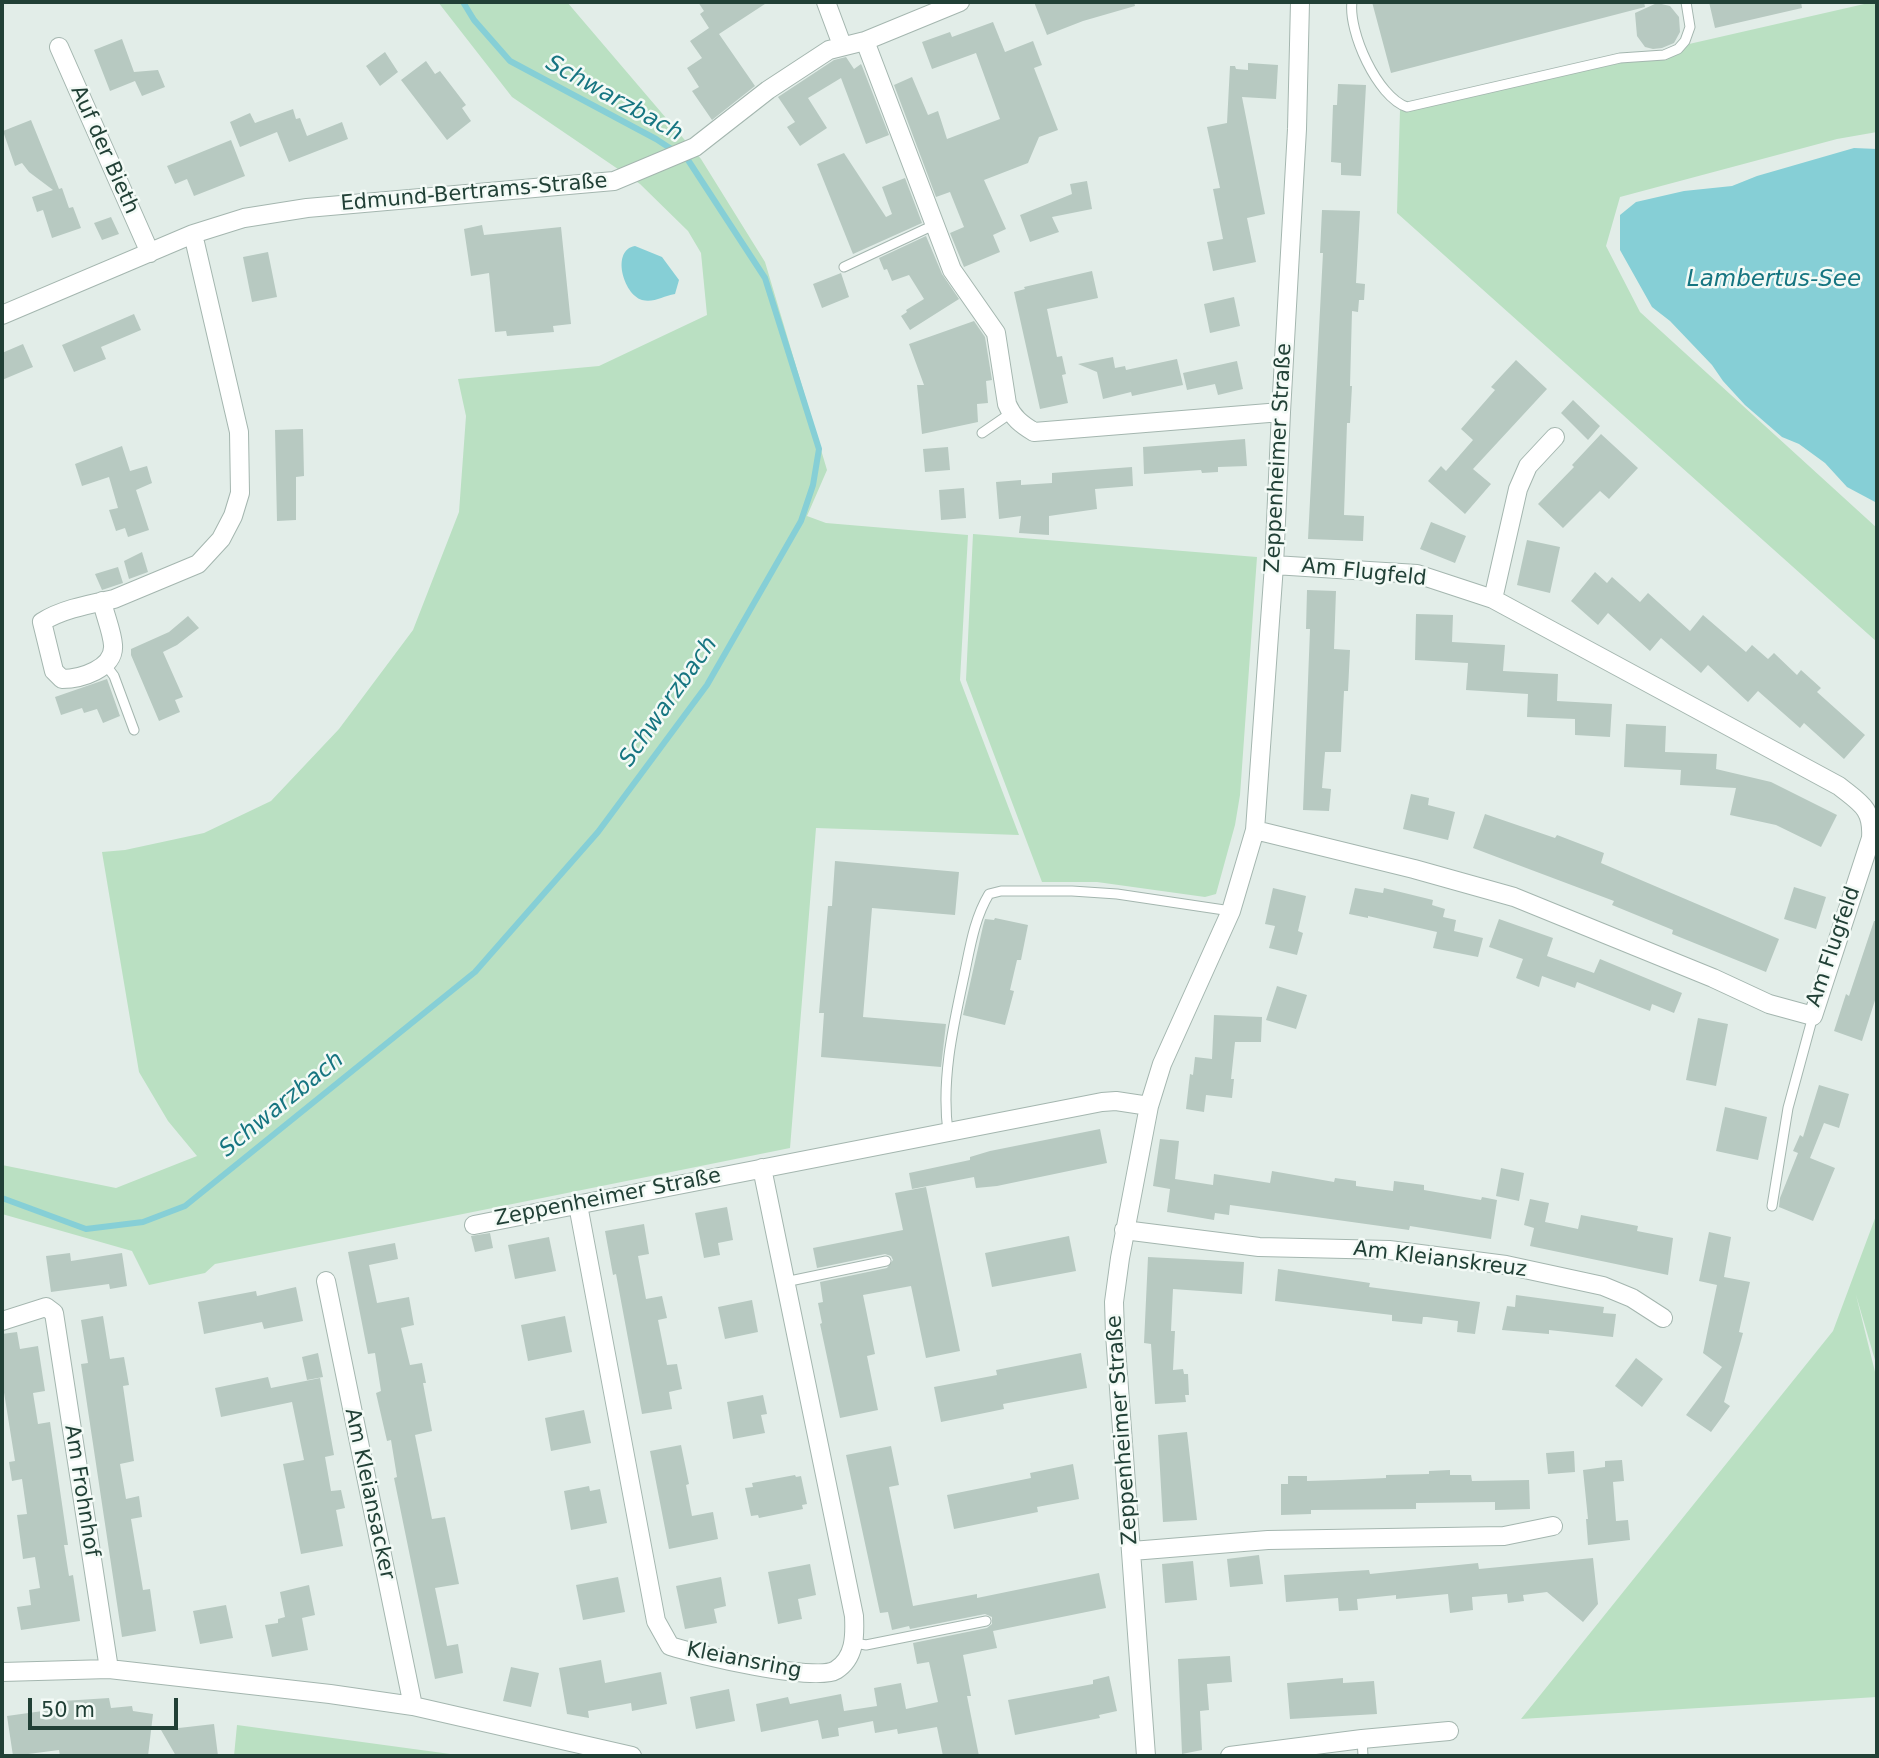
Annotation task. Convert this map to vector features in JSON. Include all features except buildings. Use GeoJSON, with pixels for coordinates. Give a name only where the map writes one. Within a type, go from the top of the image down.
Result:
{"type":"FeatureCollection","features":[{"type":"Feature","properties":{"kind":"street"},"geometry":{"type":"LineString","coordinates":[[826,2],[842,45]]}},
{"type":"Feature","properties":{"kind":"street","name":"Edmund-Bertrams-Straße"},"geometry":{"type":"LineString","coordinates":[[2,315],[192,234],[244,218],[307,208],[614,181],[695,147],[768,90],[829,50],[865,41],[961,2]]}},
{"type":"Feature","properties":{"kind":"street","name":"Zeppenheimer Straße"},"geometry":{"type":"LineString","coordinates":[[1146,1756],[1114,1302],[1149,1106],[1162,1064],[1231,911],[1255,830],[1274,565],[1297,129],[1300,2]]}},
{"type":"Feature","properties":{"kind":"street"},"geometry":{"type":"LineString","coordinates":[[865,41],[951,270],[996,334],[1010,413],[1021,424],[1034,432],[1281,412]]}},
{"type":"Feature","properties":{"kind":"street","name":"Auf der Bieth"},"geometry":{"type":"LineString","coordinates":[[59,47],[150,253]]}},
{"type":"Feature","properties":{"kind":"street"},"geometry":{"type":"LineString","coordinates":[[102,601],[113,651],[105,664],[93,673],[62,679],[54,671],[42,622],[51,616],[102,601],[124,595],[198,564],[221,539],[233,516],[240,493],[239,432],[192,234]]}},
{"type":"Feature","properties":{"kind":"street"},"geometry":{"type":"LineString","coordinates":[[1493,599],[1518,489],[1528,466],[1555,437]]}},
{"type":"Feature","properties":{"kind":"street","name":"Am Flugfeld"},"geometry":{"type":"LineString","coordinates":[[1255,830],[1514,897],[1713,978],[1769,1004],[1814,1016],[1871,838],[1872,822],[1867,809],[1839,786],[1493,599],[1418,574],[1274,565]]}},
{"type":"Feature","properties":{"kind":"street","name":"Zeppenheimer Straße"},"geometry":{"type":"LineString","coordinates":[[474,1225],[1102,1102],[1149,1106]]}},
{"type":"Feature","properties":{"kind":"street"},"geometry":{"type":"LineString","coordinates":[[762,1168],[854,1616],[855,1643]]}},
{"type":"Feature","properties":{"kind":"street","name":"Kleiansring"},"geometry":{"type":"LineString","coordinates":[[578,1205],[656,1620],[670,1646],[700,1656],[814,1675],[834,1672],[846,1661],[855,1643]]}},
{"type":"Feature","properties":{"kind":"street","name":"Am Kleianskreuz"},"geometry":{"type":"LineString","coordinates":[[1125,1230],[1247,1246],[1389,1250],[1506,1265],[1602,1286],[1632,1298],[1663,1318]]}},
{"type":"Feature","properties":{"kind":"street","name":"Am Kleiansacker"},"geometry":{"type":"LineString","coordinates":[[326,1281],[413,1706]]}},
{"type":"Feature","properties":{"kind":"street","name":"Am Frohnhof"},"geometry":{"type":"LineString","coordinates":[[2,1321],[46,1307],[54,1313],[109,1669]]}},
{"type":"Feature","properties":{"kind":"street"},"geometry":{"type":"LineString","coordinates":[[1132,1551],[1268,1540],[1504,1536],[1553,1526]]}},
{"type":"Feature","properties":{"kind":"street"},"geometry":{"type":"LineString","coordinates":[[2,1672],[109,1669],[330,1694],[413,1706],[632,1756]]}},
{"type":"Feature","properties":{"kind":"street"},"geometry":{"type":"LineString","coordinates":[[1230,1756],[1362,1748],[1449,1731]]}},
{"type":"Feature","properties":{"kind":"lane"},"geometry":{"type":"LineString","coordinates":[[1352,2],[1352,12],[1371,71],[1382,89],[1407,107],[1620,58],[1664,55],[1678,49],[1685,41],[1690,27],[1686,2]]}},
{"type":"Feature","properties":{"kind":"lane"},"geometry":{"type":"LineString","coordinates":[[844,267],[934,225]]}},
{"type":"Feature","properties":{"kind":"lane"},"geometry":{"type":"LineString","coordinates":[[982,433],[1010,413]]}},
{"type":"Feature","properties":{"kind":"lane"},"geometry":{"type":"LineString","coordinates":[[105,664],[114,676],[134,730]]}},
{"type":"Feature","properties":{"kind":"lane"},"geometry":{"type":"LineString","coordinates":[[948,1132],[945,1109],[955,1019],[979,910],[989,894],[1000,891],[1072,891],[1154,898],[1231,911]]}},
{"type":"Feature","properties":{"kind":"lane"},"geometry":{"type":"LineString","coordinates":[[1772,1206],[1788,1108],[1814,1016]]}},
{"type":"Feature","properties":{"kind":"lane"},"geometry":{"type":"LineString","coordinates":[[785,1282],[887,1261]]}},
{"type":"Feature","properties":{"kind":"lane"},"geometry":{"type":"LineString","coordinates":[[855,1643],[866,1645],[986,1621]]}},
{"type":"Feature","properties":{"kind":"green space"},"geometry":{"type":"Polygon","coordinates":[[[438,2],[567,2],[701,159],[765,262],[827,470],[807,516],[826,523],[968,535],[960,680],[1019,835],[816,828],[790,1148],[215,1264],[205,1273],[149,1285],[132,1251],[2,1214],[2,1165],[116,1188],[197,1156],[168,1121],[139,1072],[102,852],[125,850],[204,833],[271,801],[339,729],[413,630],[459,512],[466,416],[458,379],[599,366],[707,315],[701,253],[688,231],[640,184],[512,97],[438,2]]]}},
{"type":"Feature","properties":{"kind":"green space"},"geometry":{"type":"Polygon","coordinates":[[[1877,2],[1877,132],[1837,139],[1620,197],[1606,246],[1640,312],[1877,528],[1877,642],[1397,213],[1400,110],[1877,2]]]}},
{"type":"Feature","properties":{"kind":"green space"},"geometry":{"type":"Polygon","coordinates":[[[973,534],[1257,557],[1240,795],[1235,825],[1216,894],[1205,897],[1097,882],[1042,882],[966,680],[973,534]]]}},
{"type":"Feature","properties":{"kind":"green space"},"geometry":{"type":"Polygon","coordinates":[[[1877,1213],[1877,1367],[1856,1295],[1877,1380],[1877,1697],[1521,1719],[1833,1331],[1877,1213]]]}},
{"type":"Feature","properties":{"kind":"green space"},"geometry":{"type":"Polygon","coordinates":[[[237,1725],[465,1756],[234,1756],[237,1725]]]}},
{"type":"Feature","properties":{"kind":"water","name":"Lambertus-See"},"geometry":{"type":"Polygon","coordinates":[[[1854,148],[1877,149],[1877,503],[1847,487],[1825,463],[1799,444],[1782,437],[1745,405],[1712,365],[1670,321],[1652,307],[1620,250],[1620,215],[1636,202],[1684,191],[1732,186],[1757,176],[1854,148]]]}},
{"type":"Feature","properties":{"kind":"water"},"geometry":{"type":"Polygon","coordinates":[[[635,246],[662,257],[679,280],[675,294],[646,301],[635,296],[630,290],[622,272],[622,263],[623,255],[635,246]]]}},
{"type":"Feature","properties":{"kind":"waterway","name":"Schwarzbach"},"geometry":{"type":"LineString","coordinates":[[2,1198],[86,1229],[143,1222],[185,1206],[475,972],[598,832],[707,685],[801,521],[813,485],[819,449],[765,278],[688,160],[656,139],[510,61],[474,20],[463,2]]}}]}
